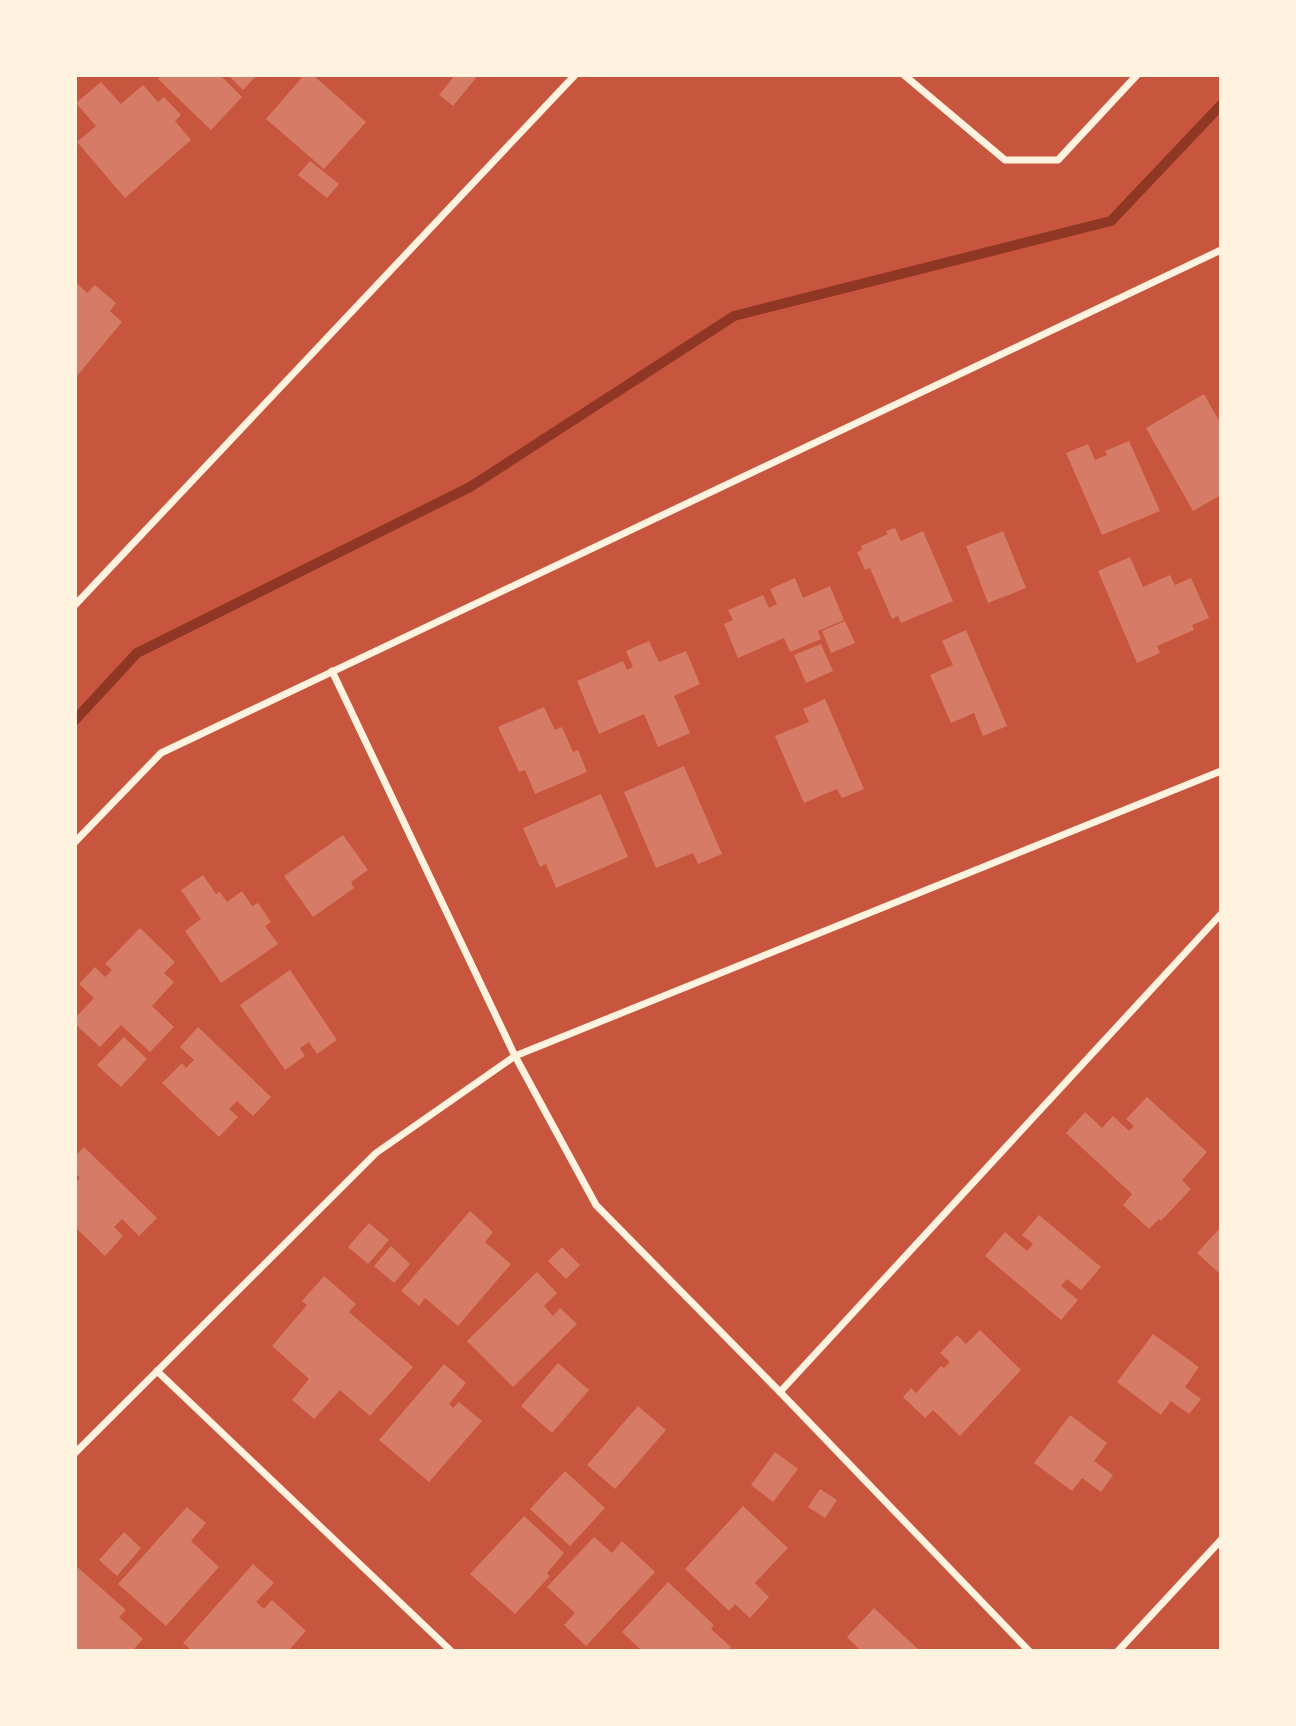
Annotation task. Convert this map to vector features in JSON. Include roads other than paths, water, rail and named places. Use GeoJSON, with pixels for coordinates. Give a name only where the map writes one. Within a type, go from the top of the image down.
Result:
{"type":"FeatureCollection","features":[{"type":"Feature","properties":{"kind":"street"},"geometry":{"type":"LineString","coordinates":[[75,605],[575,75]]}},
{"type":"Feature","properties":{"kind":"street"},"geometry":{"type":"LineString","coordinates":[[904,75],[1005,160],[1058,160],[1137,75]]}},
{"type":"Feature","properties":{"kind":"street"},"geometry":{"type":"LineString","coordinates":[[75,842],[160,753],[1221,250]]}},
{"type":"Feature","properties":{"kind":"street"},"geometry":{"type":"LineString","coordinates":[[332,671],[515,1056],[596,1205],[1029,1651]]}},
{"type":"Feature","properties":{"kind":"street"},"geometry":{"type":"LineString","coordinates":[[75,1453],[376,1153],[515,1056],[1221,771]]}},
{"type":"Feature","properties":{"kind":"street"},"geometry":{"type":"LineString","coordinates":[[780,1392],[1221,914]]}},
{"type":"Feature","properties":{"kind":"street"},"geometry":{"type":"LineString","coordinates":[[157,1371],[451,1651]]}},
{"type":"Feature","properties":{"kind":"street"},"geometry":{"type":"LineString","coordinates":[[1118,1651],[1221,1540]]}},
{"type":"Feature","properties":{"kind":"waterway"},"geometry":{"type":"LineString","coordinates":[[75,720],[137,653],[470,487],[734,316],[1111,221],[1221,105]]}}]}
